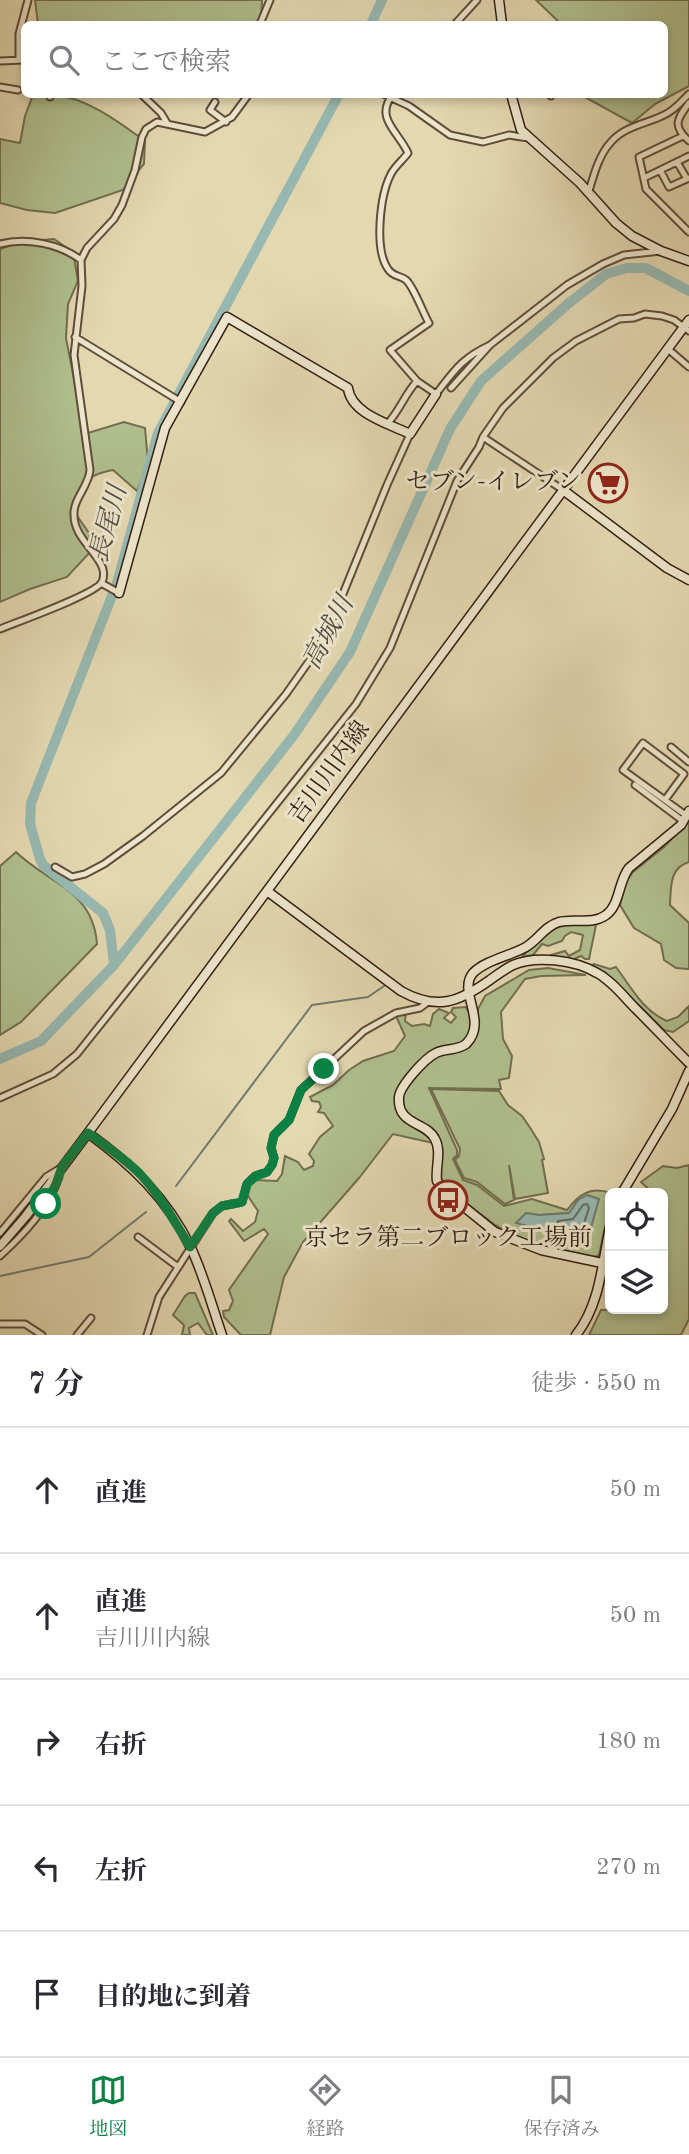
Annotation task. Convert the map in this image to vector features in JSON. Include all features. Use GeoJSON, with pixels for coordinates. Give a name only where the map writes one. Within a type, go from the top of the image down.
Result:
{"type":"FeatureCollection","features":[{"type":"Feature","properties":{"kind":"street"},"geometry":{"type":"LineString","coordinates":[[22,21],[28,0]]}},
{"type":"Feature","properties":{"kind":"street"},"geometry":{"type":"LineString","coordinates":[[261,21],[270,0]]}},
{"type":"Feature","properties":{"kind":"street"},"geometry":{"type":"LineString","coordinates":[[458,21],[477,0]]}},
{"type":"Feature","properties":{"kind":"street"},"geometry":{"type":"LineString","coordinates":[[499,0],[502,21]]}},
{"type":"Feature","properties":{"kind":"street"},"geometry":{"type":"LineString","coordinates":[[21,26],[21,51]]}},
{"type":"Feature","properties":{"kind":"street"},"geometry":{"type":"LineString","coordinates":[[0,61],[21,60]]}},
{"type":"Feature","properties":{"kind":"street"},"geometry":{"type":"LineString","coordinates":[[0,88],[18,90]]}},
{"type":"Feature","properties":{"kind":"street"},"geometry":{"type":"LineString","coordinates":[[589,191],[601,156],[609,144],[626,130],[667,114],[689,94]]}},
{"type":"Feature","properties":{"kind":"street"},"geometry":{"type":"LineString","coordinates":[[145,98],[167,123]]}},
{"type":"Feature","properties":{"kind":"street"},"geometry":{"type":"LineString","coordinates":[[0,629],[46,612],[94,590],[101,583],[103,571],[100,562],[82,539],[74,515],[90,478],[75,366],[75,337],[82,286],[81,260],[87,248],[114,219],[122,205],[146,130],[158,122],[205,132],[226,122],[246,98]]}},
{"type":"Feature","properties":{"kind":"street"},"geometry":{"type":"LineString","coordinates":[[391,98],[385,113],[387,120],[408,153],[391,174],[383,194],[379,222],[384,262],[391,273],[409,283],[429,323],[390,349],[416,381],[436,394]]}},
{"type":"Feature","properties":{"kind":"street"},"geometry":{"type":"LineString","coordinates":[[395,98],[458,138],[483,142],[509,135],[528,138]]}},
{"type":"Feature","properties":{"kind":"street"},"geometry":{"type":"LineString","coordinates":[[512,98],[521,130],[589,191],[616,223],[632,236],[689,261]]}},
{"type":"Feature","properties":{"kind":"street"},"geometry":{"type":"LineString","coordinates":[[215,102],[210,110],[226,122]]}},
{"type":"Feature","properties":{"kind":"street"},"geometry":{"type":"LineString","coordinates":[[689,103],[678,118],[678,127],[689,141]]}},
{"type":"Feature","properties":{"kind":"street"},"geometry":{"type":"LineString","coordinates":[[683,136],[639,158],[646,189],[689,232]]}},
{"type":"Feature","properties":{"kind":"street"},"geometry":{"type":"LineString","coordinates":[[644,178],[689,156]]}},
{"type":"Feature","properties":{"kind":"street"},"geometry":{"type":"LineString","coordinates":[[660,170],[669,187],[688,178],[677,162]]}},
{"type":"Feature","properties":{"kind":"street"},"geometry":{"type":"LineString","coordinates":[[0,244],[13,241],[55,246],[81,260]]}},
{"type":"Feature","properties":{"kind":"street"},"geometry":{"type":"LineString","coordinates":[[451,388],[490,345],[567,285],[603,264],[624,256],[661,251]]}},
{"type":"Feature","properties":{"kind":"street"},"geometry":{"type":"LineString","coordinates":[[0,1098],[52,1074],[77,1054],[356,704],[390,648],[457,481],[503,408],[544,367],[576,341],[601,326],[645,314],[674,320],[687,326]]}},
{"type":"Feature","properties":{"kind":"street"},"geometry":{"type":"LineString","coordinates":[[101,583],[115,591],[165,428],[178,400],[227,317],[348,388],[349,397],[363,411],[410,434]]}},
{"type":"Feature","properties":{"kind":"street","name":"吉川川内線"},"geometry":{"type":"LineString","coordinates":[[0,1246],[88,1133],[687,326]]}},
{"type":"Feature","properties":{"kind":"street"},"geometry":{"type":"LineString","coordinates":[[75,337],[178,400]]}},
{"type":"Feature","properties":{"kind":"street"},"geometry":{"type":"LineString","coordinates":[[55,867],[72,877],[86,874],[104,864],[143,836],[235,757],[286,694],[322,641],[410,434],[461,362],[490,345]]}},
{"type":"Feature","properties":{"kind":"street"},"geometry":{"type":"LineString","coordinates":[[668,349],[689,367]]}},
{"type":"Feature","properties":{"kind":"street"},"geometry":{"type":"LineString","coordinates":[[388,423],[416,381]]}},
{"type":"Feature","properties":{"kind":"street"},"geometry":{"type":"LineString","coordinates":[[483,437],[563,490],[667,568],[688,577]]}},
{"type":"Feature","properties":{"kind":"street"},"geometry":{"type":"LineString","coordinates":[[665,800],[684,774],[643,743],[623,770],[686,816]]}},
{"type":"Feature","properties":{"kind":"street"},"geometry":{"type":"LineString","coordinates":[[671,747],[689,762]]}},
{"type":"Feature","properties":{"kind":"street"},"geometry":{"type":"LineString","coordinates":[[635,785],[686,816]]}},
{"type":"Feature","properties":{"kind":"street"},"geometry":{"type":"LineString","coordinates":[[603,1263],[541,1250],[495,1232],[440,1187],[436,1175],[438,1153],[435,1139],[425,1129],[409,1121],[403,1112],[399,1100],[401,1088],[429,1057],[440,1051],[460,1048],[473,1034],[475,1017],[470,995],[471,975],[485,965],[527,946],[555,923],[605,917],[613,908],[623,877],[629,868],[686,816]]}},
{"type":"Feature","properties":{"kind":"street"},"geometry":{"type":"LineString","coordinates":[[267,891],[401,991],[428,1002],[454,1001],[470,995],[511,966],[525,961],[582,966],[595,971],[689,1063]]}},
{"type":"Feature","properties":{"kind":"street"},"geometry":{"type":"LineString","coordinates":[[147,1335],[159,1297],[213,1213],[222,1206],[242,1202],[247,1184],[256,1176],[267,1172],[272,1165],[274,1158],[271,1148],[274,1135],[289,1120],[301,1090],[364,1031],[396,1013],[420,1008],[428,1002]]}},
{"type":"Feature","properties":{"kind":"street"},"geometry":{"type":"LineString","coordinates":[[625,1188],[672,1109],[689,1071]]}},
{"type":"Feature","properties":{"kind":"street"},"geometry":{"type":"LineString","coordinates":[[88,1133],[118,1154],[157,1195],[190,1247],[222,1335]]}},
{"type":"Feature","properties":{"kind":"street"},"geometry":{"type":"LineString","coordinates":[[0,1233],[46,1177],[62,1167]]}},
{"type":"Feature","properties":{"kind":"street"},"geometry":{"type":"LineString","coordinates":[[0,1256],[46,1204],[62,1167]]}},
{"type":"Feature","properties":{"kind":"street"},"geometry":{"type":"LineString","coordinates":[[138,1237],[178,1267]]}},
{"type":"Feature","properties":{"kind":"street"},"geometry":{"type":"LineString","coordinates":[[576,1335],[593,1307],[605,1251]]}},
{"type":"Feature","properties":{"kind":"street"},"geometry":{"type":"LineString","coordinates":[[77,1335],[91,1318]]}},
{"type":"Feature","properties":{"kind":"street"},"geometry":{"type":"LineString","coordinates":[[0,1324],[25,1324],[42,1335]]}},
{"type":"Feature","properties":{"kind":"green space"},"geometry":{"type":"Polygon","coordinates":[[[35,0],[262,0],[261,21],[38,21],[35,0]]]}},
{"type":"Feature","properties":{"kind":"green space"},"geometry":{"type":"Polygon","coordinates":[[[536,0],[689,0],[689,86],[668,97],[668,21],[558,21],[536,0]]]}},
{"type":"Feature","properties":{"kind":"green space"},"geometry":{"type":"Polygon","coordinates":[[[32,98],[78,100],[113,118],[145,141],[144,164],[123,190],[55,213],[0,203],[0,139],[20,143],[32,98]]]}},
{"type":"Feature","properties":{"kind":"green space"},"geometry":{"type":"Polygon","coordinates":[[[586,98],[666,98],[632,123],[586,98]]]}},
{"type":"Feature","properties":{"kind":"green space"},"geometry":{"type":"Polygon","coordinates":[[[54,239],[73,252],[78,281],[68,304],[66,338],[88,433],[124,422],[145,428],[148,462],[137,491],[113,470],[95,475],[84,483],[75,513],[89,533],[92,550],[67,577],[0,602],[0,249],[20,242],[54,239]]]}},
{"type":"Feature","properties":{"kind":"green space"},"geometry":{"type":"Polygon","coordinates":[[[689,821],[689,862],[674,874],[670,905],[689,923],[689,969],[676,968],[664,960],[661,944],[634,928],[620,905],[625,883],[633,872],[664,847],[689,821]]]}},
{"type":"Feature","properties":{"kind":"green space"},"geometry":{"type":"Polygon","coordinates":[[[16,852],[78,900],[94,926],[97,944],[21,1022],[0,1035],[0,866],[16,852]]]}},
{"type":"Feature","properties":{"kind":"green space"},"geometry":{"type":"Polygon","coordinates":[[[584,922],[596,925],[589,959],[581,956],[572,960],[552,958],[551,955],[565,951],[569,956],[580,950],[583,935],[571,932],[562,941],[548,946],[542,944],[533,955],[522,957],[536,942],[556,928],[584,922]]]}},
{"type":"Feature","properties":{"kind":"green space"},"geometry":{"type":"Polygon","coordinates":[[[594,964],[610,969],[616,967],[644,1005],[667,1021],[678,1017],[689,1006],[689,1021],[673,1032],[664,1030],[605,972],[592,966],[594,964]]]}},
{"type":"Feature","properties":{"kind":"green space"},"geometry":{"type":"Polygon","coordinates":[[[548,968],[586,975],[525,979],[501,1012],[503,1039],[512,1056],[509,1078],[499,1080],[501,1089],[429,1088],[457,1150],[453,1159],[463,1180],[477,1185],[504,1206],[532,1199],[567,1210],[576,1200],[586,1193],[605,1191],[605,1228],[599,1255],[595,1257],[537,1245],[495,1225],[453,1193],[442,1181],[439,1171],[442,1147],[393,1134],[303,1242],[284,1277],[270,1335],[241,1335],[224,1317],[223,1311],[229,1310],[233,1301],[229,1290],[268,1234],[264,1229],[244,1241],[229,1221],[231,1219],[243,1231],[255,1222],[258,1211],[248,1196],[249,1185],[255,1180],[277,1181],[282,1174],[285,1156],[298,1162],[304,1170],[313,1166],[314,1161],[309,1154],[320,1137],[333,1126],[324,1113],[318,1112],[321,1107],[319,1102],[312,1101],[310,1097],[333,1085],[363,1061],[394,1051],[405,1036],[396,1016],[406,1013],[405,1021],[412,1026],[430,1026],[433,1014],[439,1009],[449,1013],[444,1018],[451,1023],[456,1017],[451,1012],[453,1008],[466,1007],[471,1017],[478,1021],[478,1009],[485,996],[529,970],[548,968]],[[578,1200],[569,1213],[526,1213],[586,1242],[578,1200]]]}},
{"type":"Feature","properties":{"kind":"green space"},"geometry":{"type":"Polygon","coordinates":[[[431,1089],[499,1091],[508,1105],[522,1116],[539,1142],[548,1193],[515,1199],[509,1165],[514,1200],[505,1204],[477,1182],[464,1178],[455,1160],[460,1149],[431,1089]]]}},
{"type":"Feature","properties":{"kind":"green space"},"geometry":{"type":"Polygon","coordinates":[[[689,1165],[689,1319],[681,1335],[589,1335],[601,1310],[605,1310],[605,1314],[668,1314],[668,1188],[648,1188],[641,1182],[663,1166],[677,1168],[689,1165]]]}},
{"type":"Feature","properties":{"kind":"green space"},"geometry":{"type":"Polygon","coordinates":[[[189,1293],[195,1293],[213,1335],[207,1335],[198,1323],[189,1328],[190,1335],[182,1335],[184,1325],[173,1315],[189,1293]]]}},
{"type":"Feature","properties":{"kind":"water"},"geometry":{"type":"Polygon","coordinates":[[[587,1195],[599,1199],[587,1242],[516,1223],[526,1213],[569,1213],[578,1200],[587,1195]]]}},
{"type":"Feature","properties":{"kind":"waterway","name":"長尾川"},"geometry":{"type":"LineString","coordinates":[[372,21],[382,0]]}},
{"type":"Feature","properties":{"kind":"waterway","name":"長尾川"},"geometry":{"type":"LineString","coordinates":[[114,965],[110,930],[103,913],[43,865],[30,824],[31,803],[117,583],[158,433],[337,98]]}},
{"type":"Feature","properties":{"kind":"waterway","name":"高城川"},"geometry":{"type":"LineString","coordinates":[[0,1059],[41,1041],[114,965],[294,735],[350,652],[450,429],[481,381],[606,274],[627,268],[646,268],[689,291]]}},
{"type":"Feature","properties":{"kind":"waterway"},"geometry":{"type":"LineString","coordinates":[[176,1186],[312,1005],[368,997],[384,986]]}},
{"type":"Feature","properties":{"kind":"waterway"},"geometry":{"type":"LineString","coordinates":[[0,1276],[89,1257],[146,1212]]}},
{"type":"Feature","properties":{"kind":"place","name":"セブン-イレブン"},"geometry":{"type":"Point","coordinates":[608,483]}},
{"type":"Feature","properties":{"kind":"place","name":"京セラ第二ブロック工場前"},"geometry":{"type":"Point","coordinates":[448,1200]}},
{"type":"Feature","properties":{"kind":"route"},"geometry":{"type":"LineString","coordinates":[[46,1204],[62,1167],[88,1133],[118,1154],[140,1175],[157,1195],[190,1247],[213,1213],[222,1206],[242,1202],[247,1184],[256,1176],[267,1172],[274,1158],[271,1148],[274,1135],[289,1120],[301,1090],[324,1069]]}}]}
